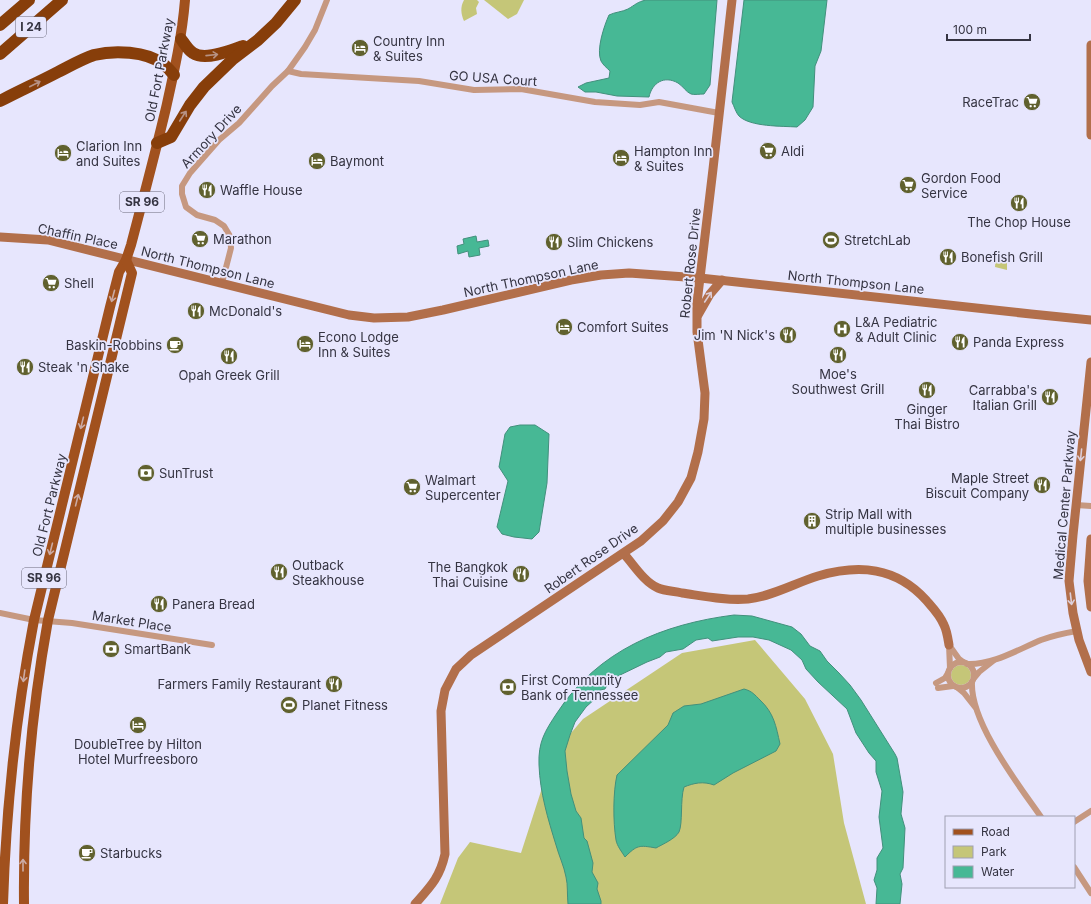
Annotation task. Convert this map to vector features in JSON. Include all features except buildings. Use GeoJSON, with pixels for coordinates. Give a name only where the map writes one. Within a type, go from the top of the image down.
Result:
{"type":"FeatureCollection","features":[{"type":"Feature","properties":{"kind":"highway","name":"I 24"},"geometry":{"type":"LineString","coordinates":[[0,25],[30,0]]}},
{"type":"Feature","properties":{"kind":"highway","name":"I 24"},"geometry":{"type":"LineString","coordinates":[[0,54],[62,0]]}},
{"type":"Feature","properties":{"kind":"highway"},"geometry":{"type":"LineString","coordinates":[[157,143],[171,137],[190,106],[204,87],[233,59],[258,40],[276,23],[295,0]]}},
{"type":"Feature","properties":{"kind":"highway"},"geometry":{"type":"LineString","coordinates":[[181,38],[193,54],[199,56],[226,53],[247,44],[276,23]]}},
{"type":"Feature","properties":{"kind":"highway"},"geometry":{"type":"LineString","coordinates":[[0,101],[70,66],[101,54],[121,52],[144,56],[165,64],[174,75]]}},
{"type":"Feature","properties":{"kind":"main road","name":"Old Fort Parkway"},"geometry":{"type":"LineString","coordinates":[[3,904],[10,778],[24,674],[34,620],[110,307],[119,272],[126,260],[174,75],[181,38],[184,0]]}},
{"type":"Feature","properties":{"kind":"main road","name":"Old Fort Parkway"},"geometry":{"type":"LineString","coordinates":[[24,904],[23,851],[27,783],[34,712],[48,620],[132,273],[126,260]]}},
{"type":"Feature","properties":{"kind":"street","name":"Armory Drive"},"geometry":{"type":"LineString","coordinates":[[222,283],[231,248],[230,236],[224,226],[215,220],[197,215],[186,207],[182,194],[182,186],[190,173],[219,140],[239,123],[272,86],[288,71],[305,48],[315,30],[327,0]]}},
{"type":"Feature","properties":{"kind":"street","name":"Robert Rose Drive"},"geometry":{"type":"LineString","coordinates":[[415,904],[435,881],[442,868],[445,854],[442,711],[445,690],[456,669],[471,655],[641,542],[663,521],[678,502],[690,478],[698,452],[704,419],[705,393],[697,332],[697,316],[700,278],[732,0]]}},
{"type":"Feature","properties":{"kind":"street"},"geometry":{"type":"LineString","coordinates":[[1091,45],[1091,135]]}},
{"type":"Feature","properties":{"kind":"street","name":"GO USA Court"},"geometry":{"type":"LineString","coordinates":[[288,71],[301,74],[419,81],[474,90],[521,89],[595,102],[640,105],[659,102],[720,113]]}},
{"type":"Feature","properties":{"kind":"street","name":"Chaffin Place"},"geometry":{"type":"LineString","coordinates":[[0,238],[48,240],[126,260]]}},
{"type":"Feature","properties":{"kind":"street","name":"North Thompson Lane"},"geometry":{"type":"LineString","coordinates":[[126,260],[349,316],[374,318],[402,318],[571,280],[601,275],[629,273],[722,280],[1091,320]]}},
{"type":"Feature","properties":{"kind":"street"},"geometry":{"type":"LineString","coordinates":[[697,316],[710,294],[722,280]]}},
{"type":"Feature","properties":{"kind":"street","name":"Medical Center Parkway"},"geometry":{"type":"LineString","coordinates":[[1091,362],[1088,417],[1076,505],[1069,581],[1079,640],[1091,672]]}},
{"type":"Feature","properties":{"kind":"street"},"geometry":{"type":"LineString","coordinates":[[1076,505],[1091,506]]}},
{"type":"Feature","properties":{"kind":"street"},"geometry":{"type":"LineString","coordinates":[[1091,539],[1088,581],[1091,608]]}},
{"type":"Feature","properties":{"kind":"street"},"geometry":{"type":"LineString","coordinates":[[624,554],[643,576],[658,588],[695,595],[729,598],[749,599],[770,594],[818,576],[835,572],[859,570],[878,571],[899,578],[913,587],[937,612],[944,625],[949,645],[949,680],[964,693],[975,707],[984,727],[1004,762],[1040,816]]}},
{"type":"Feature","properties":{"kind":"street","name":"Market Place"},"geometry":{"type":"LineString","coordinates":[[0,613],[34,620],[48,620],[212,645]]}},
{"type":"Feature","properties":{"kind":"street"},"geometry":{"type":"LineString","coordinates":[[994,660],[978,672],[966,687],[937,686],[945,678],[949,670],[957,663],[974,664],[994,660],[1043,640],[1077,631]]}},
{"type":"Feature","properties":{"kind":"street"},"geometry":{"type":"LineString","coordinates":[[949,645],[959,659],[973,670],[975,707]]}},
{"type":"Feature","properties":{"kind":"street"},"geometry":{"type":"LineString","coordinates":[[1075,821],[1091,811]]}},
{"type":"Feature","properties":{"kind":"street"},"geometry":{"type":"LineString","coordinates":[[1075,869],[1091,893]]}},
{"type":"Feature","properties":{"kind":"green space"},"geometry":{"type":"Polygon","coordinates":[[[464,0],[477,0],[479,2],[476,8],[477,14],[464,21],[461,10],[464,0]]]}},
{"type":"Feature","properties":{"kind":"green space"},"geometry":{"type":"Polygon","coordinates":[[[484,0],[524,0],[517,14],[508,19],[484,0]]]}},
{"type":"Feature","properties":{"kind":"green space"},"geometry":{"type":"Polygon","coordinates":[[[997,253],[999,256],[1005,257],[1010,255],[1007,263],[1007,270],[995,267],[997,253]]]}},
{"type":"Feature","properties":{"kind":"green space"},"geometry":{"type":"Polygon","coordinates":[[[755,640],[805,699],[833,754],[844,823],[866,904],[440,904],[458,858],[470,842],[521,853],[553,754],[583,719],[682,653],[755,640]]]}},
{"type":"Feature","properties":{"kind":"green space"},"geometry":{"type":"Polygon","coordinates":[[[957,665],[965,665],[971,671],[971,679],[965,685],[957,685],[951,679],[951,671],[957,665]]]}},
{"type":"Feature","properties":{"kind":"water"},"geometry":{"type":"Polygon","coordinates":[[[646,0],[717,0],[710,85],[704,94],[691,94],[678,83],[668,80],[663,80],[656,84],[649,97],[617,96],[596,92],[585,92],[578,87],[586,83],[609,78],[610,71],[601,61],[599,51],[603,31],[609,15],[626,10],[646,0]]]}},
{"type":"Feature","properties":{"kind":"water"},"geometry":{"type":"Polygon","coordinates":[[[744,0],[827,0],[821,51],[815,66],[813,107],[805,120],[797,127],[758,124],[744,120],[739,116],[732,102],[744,0]]]}},
{"type":"Feature","properties":{"kind":"water"},"geometry":{"type":"Polygon","coordinates":[[[476,236],[477,242],[488,240],[489,246],[479,248],[480,255],[469,257],[468,251],[458,254],[457,246],[464,244],[463,239],[476,236]]]}},
{"type":"Feature","properties":{"kind":"water"},"geometry":{"type":"Polygon","coordinates":[[[535,425],[549,434],[547,483],[539,532],[532,539],[502,534],[497,527],[508,481],[499,467],[505,434],[510,427],[535,425]]]}},
{"type":"Feature","properties":{"kind":"water"},"geometry":{"type":"Polygon","coordinates":[[[734,615],[752,616],[792,627],[801,634],[810,646],[820,651],[827,661],[850,685],[895,754],[903,792],[901,814],[905,828],[903,868],[900,874],[902,884],[900,904],[876,904],[877,888],[874,880],[877,870],[877,858],[883,848],[879,817],[882,791],[876,772],[876,761],[856,733],[847,709],[818,682],[806,669],[802,660],[791,650],[769,640],[753,637],[738,637],[712,641],[708,638],[696,640],[683,649],[666,652],[660,657],[618,676],[607,685],[605,689],[600,690],[597,697],[586,707],[575,722],[565,751],[567,771],[571,794],[576,811],[581,818],[584,838],[587,841],[593,863],[592,872],[598,883],[597,889],[601,904],[568,904],[565,873],[547,816],[540,775],[539,757],[541,743],[549,725],[573,691],[592,672],[612,657],[634,644],[658,633],[682,625],[734,615]]]}},
{"type":"Feature","properties":{"kind":"water"},"geometry":{"type":"Polygon","coordinates":[[[744,689],[755,695],[765,705],[771,715],[776,726],[780,744],[776,751],[733,773],[714,785],[699,783],[684,787],[680,828],[677,835],[656,848],[642,846],[636,848],[625,857],[617,844],[615,833],[614,798],[617,775],[668,725],[673,713],[684,706],[701,704],[744,689]]]}},
{"type":"Feature","properties":{"kind":"place","name":"Country Inn & Suites"},"geometry":{"type":"Point","coordinates":[360,48]}},
{"type":"Feature","properties":{"kind":"place","name":"RaceTrac"},"geometry":{"type":"Point","coordinates":[1032,102]}},
{"type":"Feature","properties":{"kind":"place","name":"Aldi"},"geometry":{"type":"Point","coordinates":[768,151]}},
{"type":"Feature","properties":{"kind":"place","name":"Clarion Inn and Suites"},"geometry":{"type":"Point","coordinates":[63,153]}},
{"type":"Feature","properties":{"kind":"place","name":"Hampton Inn & Suites"},"geometry":{"type":"Point","coordinates":[621,158]}},
{"type":"Feature","properties":{"kind":"place","name":"Baymont"},"geometry":{"type":"Point","coordinates":[317,161]}},
{"type":"Feature","properties":{"kind":"place","name":"Gordon Food Service"},"geometry":{"type":"Point","coordinates":[908,185]}},
{"type":"Feature","properties":{"kind":"place","name":"Waffle House"},"geometry":{"type":"Point","coordinates":[207,190]}},
{"type":"Feature","properties":{"kind":"place","name":"The Chop House"},"geometry":{"type":"Point","coordinates":[1019,203]}},
{"type":"Feature","properties":{"kind":"place","name":"Marathon"},"geometry":{"type":"Point","coordinates":[200,239]}},
{"type":"Feature","properties":{"kind":"place","name":"StretchLab"},"geometry":{"type":"Point","coordinates":[831,240]}},
{"type":"Feature","properties":{"kind":"place","name":"Slim Chickens"},"geometry":{"type":"Point","coordinates":[554,242]}},
{"type":"Feature","properties":{"kind":"place","name":"Bonefish Grill"},"geometry":{"type":"Point","coordinates":[948,257]}},
{"type":"Feature","properties":{"kind":"place","name":"Shell"},"geometry":{"type":"Point","coordinates":[51,283]}},
{"type":"Feature","properties":{"kind":"place","name":"McDonald's"},"geometry":{"type":"Point","coordinates":[196,311]}},
{"type":"Feature","properties":{"kind":"place","name":"Comfort Suites"},"geometry":{"type":"Point","coordinates":[564,327]}},
{"type":"Feature","properties":{"kind":"place","name":"L&A Pediatric & Adult Clinic"},"geometry":{"type":"Point","coordinates":[842,329]}},
{"type":"Feature","properties":{"kind":"place","name":"Jim 'N Nick's"},"geometry":{"type":"Point","coordinates":[788,335]}},
{"type":"Feature","properties":{"kind":"place","name":"Panda Express"},"geometry":{"type":"Point","coordinates":[960,342]}},
{"type":"Feature","properties":{"kind":"place","name":"Econo Lodge Inn & Suites"},"geometry":{"type":"Point","coordinates":[305,344]}},
{"type":"Feature","properties":{"kind":"place","name":"Baskin-Robbins"},"geometry":{"type":"Point","coordinates":[175,345]}},
{"type":"Feature","properties":{"kind":"place","name":"Moe's Southwest Grill"},"geometry":{"type":"Point","coordinates":[838,355]}},
{"type":"Feature","properties":{"kind":"place","name":"Opah Greek Grill"},"geometry":{"type":"Point","coordinates":[229,356]}},
{"type":"Feature","properties":{"kind":"place","name":"Steak 'n Shake"},"geometry":{"type":"Point","coordinates":[25,367]}},
{"type":"Feature","properties":{"kind":"place","name":"Ginger Thai Bistro"},"geometry":{"type":"Point","coordinates":[927,390]}},
{"type":"Feature","properties":{"kind":"place","name":"Carrabba's Italian Grill"},"geometry":{"type":"Point","coordinates":[1050,397]}},
{"type":"Feature","properties":{"kind":"place","name":"SunTrust"},"geometry":{"type":"Point","coordinates":[146,473]}},
{"type":"Feature","properties":{"kind":"place","name":"Maple Street Biscuit Company"},"geometry":{"type":"Point","coordinates":[1042,485]}},
{"type":"Feature","properties":{"kind":"place","name":"Walmart Supercenter"},"geometry":{"type":"Point","coordinates":[412,487]}},
{"type":"Feature","properties":{"kind":"place","name":"Strip Mall with multiple businesses"},"geometry":{"type":"Point","coordinates":[812,521]}},
{"type":"Feature","properties":{"kind":"place","name":"Outback Steakhouse"},"geometry":{"type":"Point","coordinates":[279,572]}},
{"type":"Feature","properties":{"kind":"place","name":"The Bangkok Thai Cuisine"},"geometry":{"type":"Point","coordinates":[521,574]}},
{"type":"Feature","properties":{"kind":"place","name":"Panera Bread"},"geometry":{"type":"Point","coordinates":[159,604]}},
{"type":"Feature","properties":{"kind":"place","name":"SmartBank"},"geometry":{"type":"Point","coordinates":[111,649]}},
{"type":"Feature","properties":{"kind":"place","name":"Farmers Family Restaurant"},"geometry":{"type":"Point","coordinates":[334,684]}},
{"type":"Feature","properties":{"kind":"place","name":"First Community Bank of Tennessee"},"geometry":{"type":"Point","coordinates":[508,687]}},
{"type":"Feature","properties":{"kind":"place","name":"Planet Fitness"},"geometry":{"type":"Point","coordinates":[289,705]}},
{"type":"Feature","properties":{"kind":"place","name":"DoubleTree by Hilton Hotel Murfreesboro"},"geometry":{"type":"Point","coordinates":[138,725]}},
{"type":"Feature","properties":{"kind":"place","name":"Starbucks"},"geometry":{"type":"Point","coordinates":[87,853]}}]}
